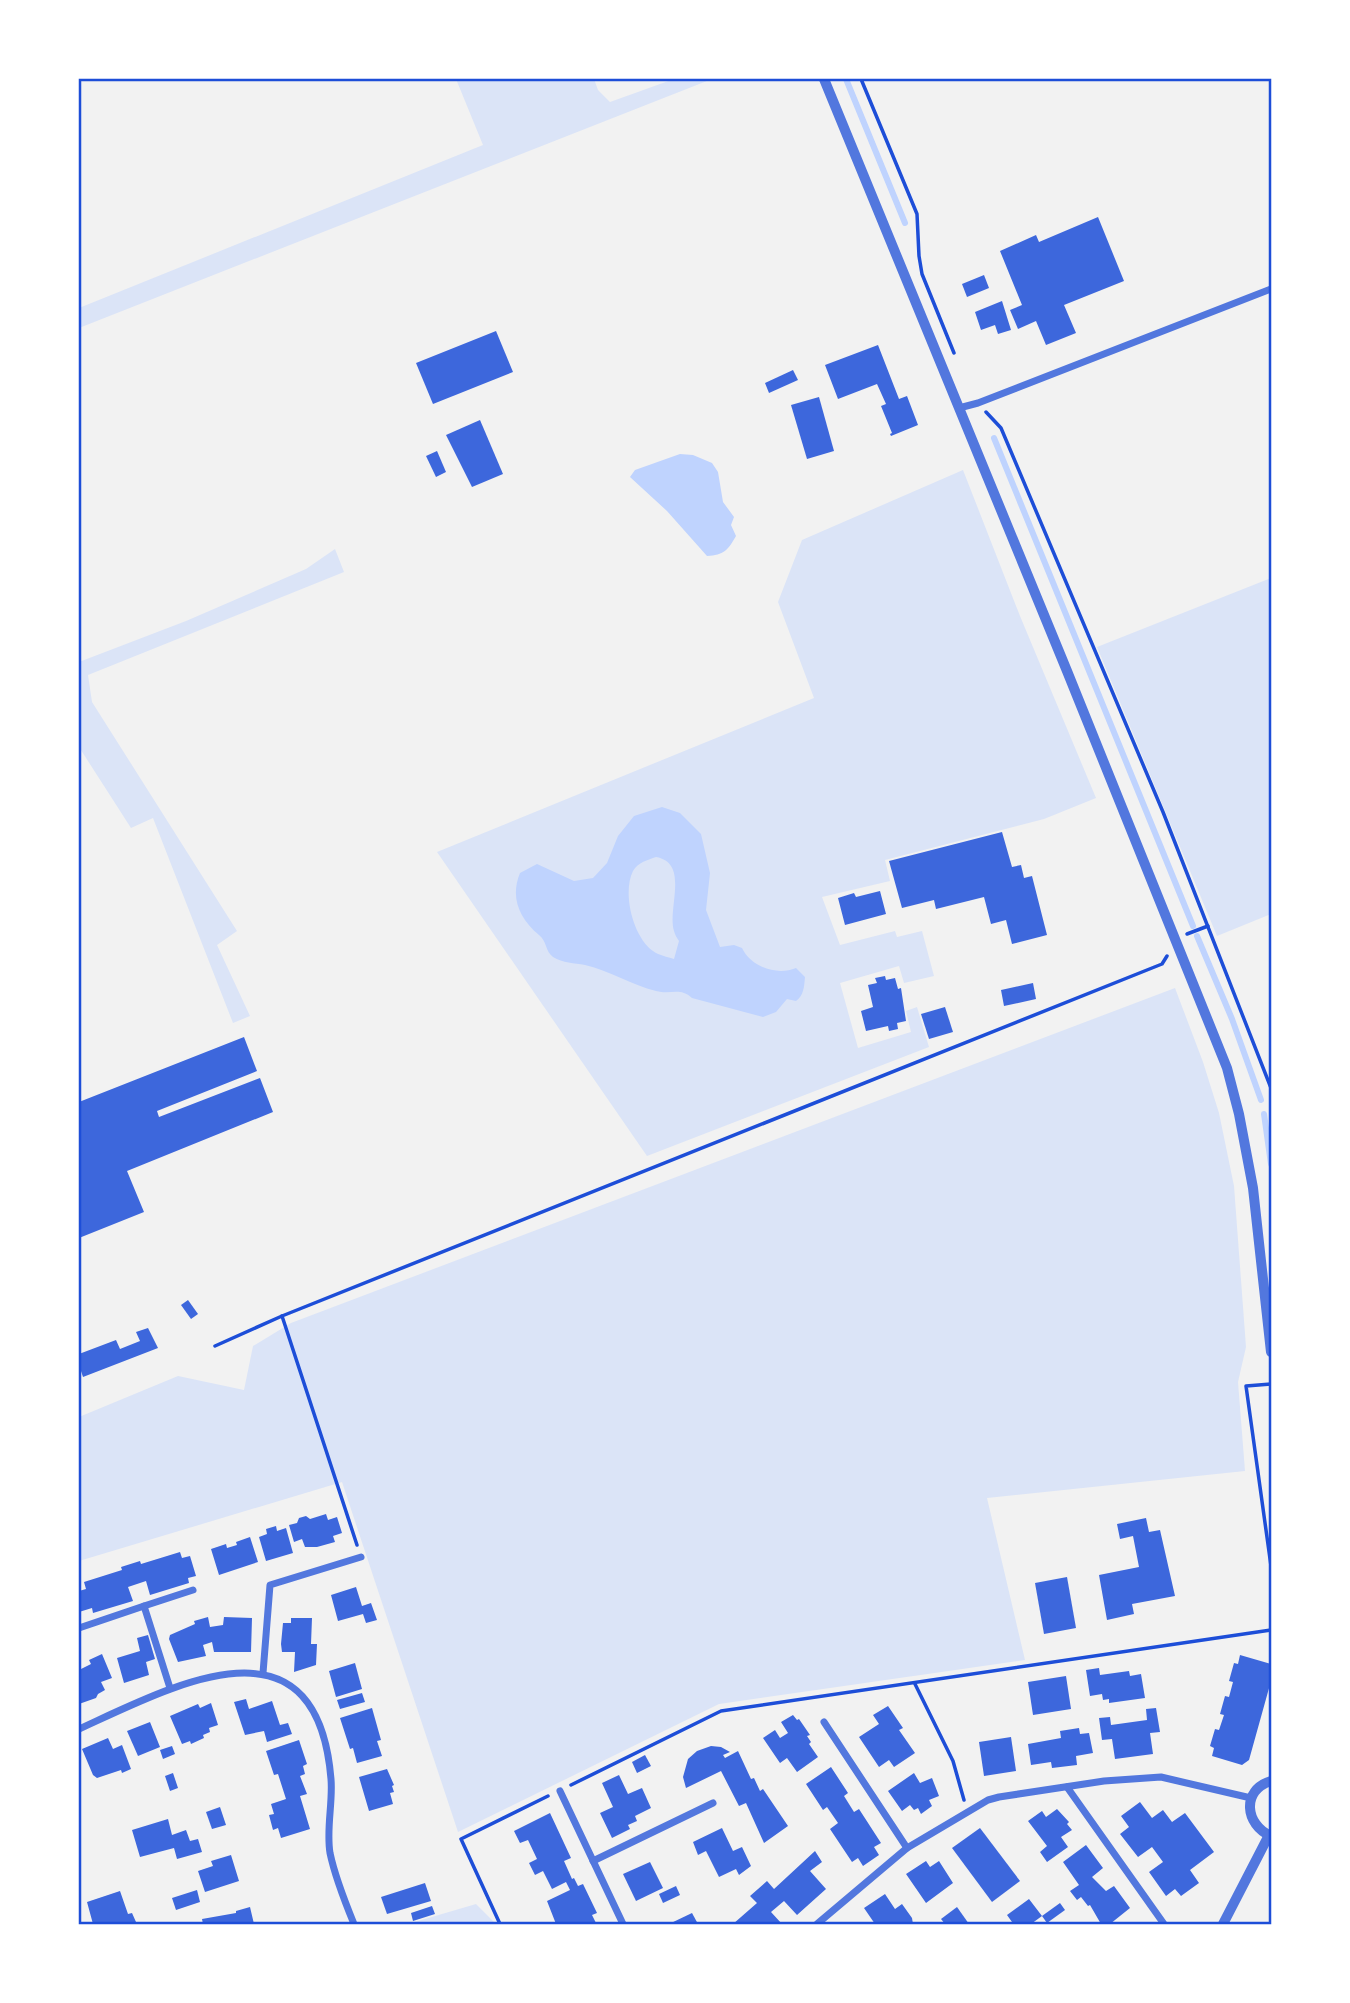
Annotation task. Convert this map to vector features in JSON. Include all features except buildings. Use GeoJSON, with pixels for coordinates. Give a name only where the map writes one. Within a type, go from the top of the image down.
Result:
{"type":"FeatureCollection","features":[{"type":"Feature","properties":{"kind":"street"},"geometry":{"type":"LineString","coordinates":[[824,79],[1227,1068],[1253,1188],[1271,1352]]}},
{"type":"Feature","properties":{"kind":"street"},"geometry":{"type":"LineString","coordinates":[[959,408],[1271,289]]}},
{"type":"Feature","properties":{"kind":"street"},"geometry":{"type":"LineString","coordinates":[[263,1672],[270,1585],[361,1557]]}},
{"type":"Feature","properties":{"kind":"street"},"geometry":{"type":"LineString","coordinates":[[79,1628],[193,1590]]}},
{"type":"Feature","properties":{"kind":"street"},"geometry":{"type":"LineString","coordinates":[[144,1606],[170,1688]]}},
{"type":"Feature","properties":{"kind":"street"},"geometry":{"type":"LineString","coordinates":[[79,1728],[170,1688],[229,1673],[263,1672],[285,1682],[306,1699],[320,1722],[331,1780],[330,1853],[354,1924]]}},
{"type":"Feature","properties":{"kind":"street"},"geometry":{"type":"LineString","coordinates":[[824,1722],[906,1848]]}},
{"type":"Feature","properties":{"kind":"street"},"geometry":{"type":"LineString","coordinates":[[817,1924],[906,1848],[999,1797],[1104,1781],[1161,1777],[1251,1798]]}},
{"type":"Feature","properties":{"kind":"street"},"geometry":{"type":"LineString","coordinates":[[1223,1924],[1270,1836],[1259,1830],[1252,1821],[1250,1810],[1251,1798],[1257,1788],[1271,1780]]}},
{"type":"Feature","properties":{"kind":"street"},"geometry":{"type":"LineString","coordinates":[[1067,1787],[1164,1924]]}},
{"type":"Feature","properties":{"kind":"street"},"geometry":{"type":"LineString","coordinates":[[560,1791],[623,1924]]}},
{"type":"Feature","properties":{"kind":"street"},"geometry":{"type":"LineString","coordinates":[[593,1861],[713,1803]]}},
{"type":"Feature","properties":{"kind":"path"},"geometry":{"type":"LineString","coordinates":[[861,79],[916,214],[922,274],[955,355]]}},
{"type":"Feature","properties":{"kind":"path"},"geometry":{"type":"LineString","coordinates":[[978,403],[1001,428],[1163,811],[1271,1088]]}},
{"type":"Feature","properties":{"kind":"path"},"geometry":{"type":"LineString","coordinates":[[215,1346],[282,1316],[1162,964],[1175,938],[1208,926]]}},
{"type":"Feature","properties":{"kind":"path"},"geometry":{"type":"LineString","coordinates":[[282,1316],[361,1557]]}},
{"type":"Feature","properties":{"kind":"path"},"geometry":{"type":"LineString","coordinates":[[1271,1384],[1246,1387],[1271,1566]]}},
{"type":"Feature","properties":{"kind":"path"},"geometry":{"type":"LineString","coordinates":[[500,1924],[461,1839],[721,1711],[1271,1630]]}},
{"type":"Feature","properties":{"kind":"path"},"geometry":{"type":"LineString","coordinates":[[915,1684],[953,1761],[968,1812]]}},
{"type":"Feature","properties":{"kind":"shaded area"},"geometry":{"type":"Polygon","coordinates":[[[456,79],[594,79],[598,90],[610,102],[674,79],[712,79],[79,328],[79,308],[483,145],[456,79]]]}},
{"type":"Feature","properties":{"kind":"shaded area"},"geometry":{"type":"Polygon","coordinates":[[[963,470],[1096,798],[1044,819],[885,860],[890,881],[822,897],[840,945],[895,931],[897,937],[922,931],[934,976],[904,983],[899,966],[840,983],[858,1048],[911,1032],[906,1011],[917,1007],[929,1047],[647,1156],[437,852],[814,698],[778,602],[802,540],[963,470]]]}},
{"type":"Feature","properties":{"kind":"shaded area"},"geometry":{"type":"Polygon","coordinates":[[[335,549],[344,572],[88,675],[92,702],[237,931],[217,945],[250,1016],[233,1023],[153,818],[131,828],[79,747],[79,662],[186,621],[306,569],[335,549]]]}},
{"type":"Feature","properties":{"kind":"shaded area"},"geometry":{"type":"Polygon","coordinates":[[[1271,578],[1271,914],[1217,936],[1097,647],[1271,578]]]}},
{"type":"Feature","properties":{"kind":"shaded area"},"geometry":{"type":"Polygon","coordinates":[[[1175,988],[1219,1113],[1234,1186],[1246,1347],[1238,1382],[1245,1471],[987,1498],[1025,1660],[719,1704],[458,1832],[342,1482],[79,1561],[79,1417],[178,1376],[244,1390],[253,1346],[291,1323],[1175,988]]]}},
{"type":"Feature","properties":{"kind":"shaded area"},"geometry":{"type":"Polygon","coordinates":[[[476,1904],[496,1924],[408,1924],[476,1904]]]}},
{"type":"Feature","properties":{"kind":"water"},"geometry":{"type":"Polygon","coordinates":[[[680,454],[693,455],[712,463],[718,472],[723,502],[734,517],[731,525],[736,536],[722,553],[707,556],[667,511],[630,477],[635,470],[680,454]]]}},
{"type":"Feature","properties":{"kind":"water"},"geometry":{"type":"Polygon","coordinates":[[[662,807],[680,813],[701,834],[710,873],[706,910],[720,947],[734,945],[742,948],[746,955],[765,968],[781,971],[796,968],[805,977],[799,999],[787,999],[776,1012],[763,1017],[679,992],[661,992],[647,988],[550,955],[543,940],[526,922],[518,907],[516,890],[520,873],[537,864],[574,881],[593,878],[607,863],[618,836],[634,816],[662,807]],[[656,857],[635,868],[630,880],[629,902],[635,925],[646,944],[655,952],[674,959],[679,941],[673,922],[675,877],[666,861],[656,857]]]}},
{"type":"Feature","properties":{"kind":"waterway"},"geometry":{"type":"LineString","coordinates":[[846,79],[905,223]]}},
{"type":"Feature","properties":{"kind":"waterway"},"geometry":{"type":"LineString","coordinates":[[994,438],[1193,926]]}},
{"type":"Feature","properties":{"kind":"waterway"},"geometry":{"type":"LineString","coordinates":[[1197,936],[1232,1019],[1261,1100]]}},
{"type":"Feature","properties":{"kind":"waterway"},"geometry":{"type":"LineString","coordinates":[[1264,1114],[1271,1164]]}}]}
